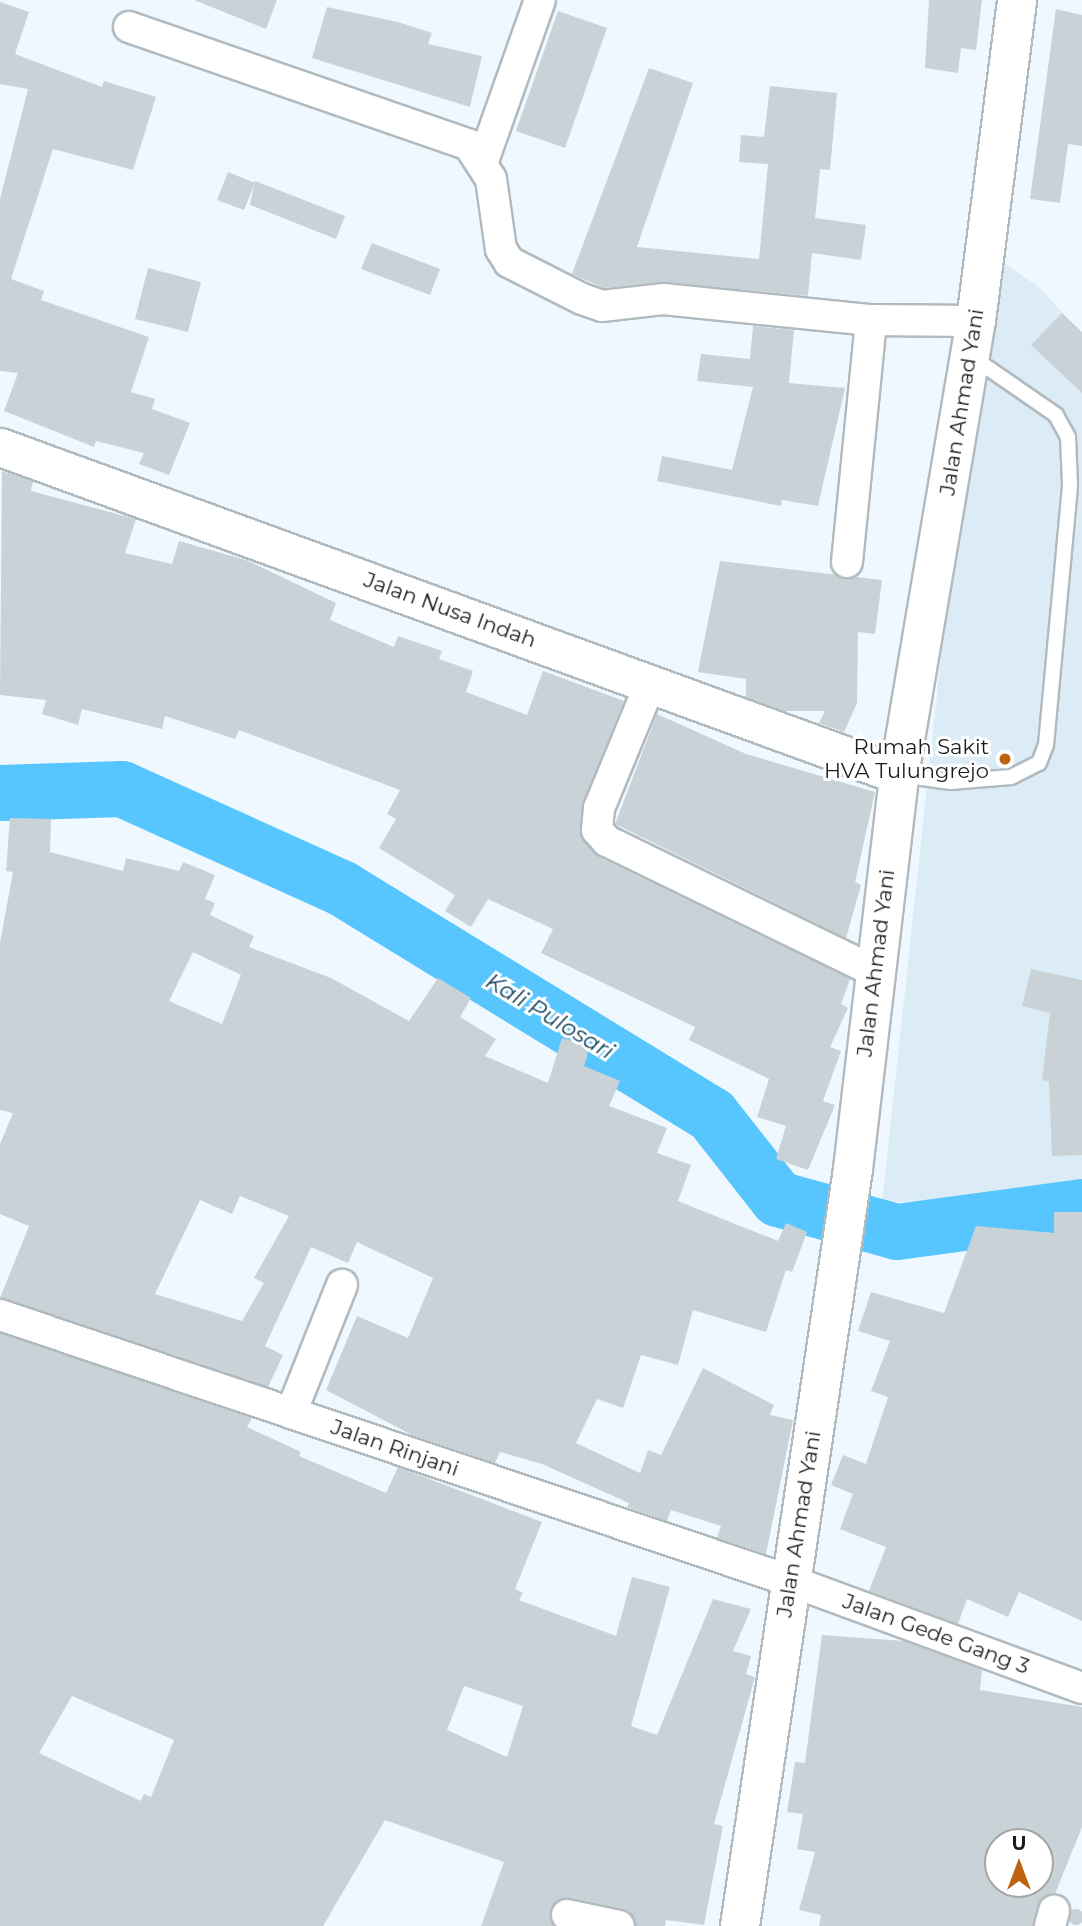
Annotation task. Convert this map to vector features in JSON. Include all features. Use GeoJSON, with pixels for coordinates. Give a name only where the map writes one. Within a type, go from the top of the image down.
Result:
{"type":"FeatureCollection","features":[{"type":"Feature","properties":{"kind":"main road","name":"Jalan Ahmad Yani"},"geometry":{"type":"LineString","coordinates":[[740,1926],[853,1169],[873,971],[899,775],[973,338],[1017,0]]}},
{"type":"Feature","properties":{"kind":"street"},"geometry":{"type":"LineString","coordinates":[[540,0],[484,159],[501,249],[509,262],[582,299],[602,306],[663,299],[871,320],[973,338]]}},
{"type":"Feature","properties":{"kind":"street"},"geometry":{"type":"LineString","coordinates":[[129,27],[469,145],[484,159]]}},
{"type":"Feature","properties":{"kind":"street"},"geometry":{"type":"LineString","coordinates":[[847,562],[871,320]]}},
{"type":"Feature","properties":{"kind":"street","name":"Jalan Nusa Indah"},"geometry":{"type":"LineString","coordinates":[[0,447],[651,682],[899,775]]}},
{"type":"Feature","properties":{"kind":"street"},"geometry":{"type":"LineString","coordinates":[[651,682],[598,808],[597,830],[607,841],[873,971]]}},
{"type":"Feature","properties":{"kind":"street"},"geometry":{"type":"LineString","coordinates":[[290,1413],[341,1285]]}},
{"type":"Feature","properties":{"kind":"street","name":"Jalan Rinjani"},"geometry":{"type":"LineString","coordinates":[[0,1315],[791,1581]]}},
{"type":"Feature","properties":{"kind":"street","name":"Jalan Gede Gang 3"},"geometry":{"type":"LineString","coordinates":[[791,1581],[1082,1688]]}},
{"type":"Feature","properties":{"kind":"street"},"geometry":{"type":"LineString","coordinates":[[567,1916],[619,1926]]}},
{"type":"Feature","properties":{"kind":"lane"},"geometry":{"type":"LineString","coordinates":[[899,775],[951,782],[1011,777],[1040,763],[1046,745],[1070,485],[1068,437],[1056,415],[973,338]]}},
{"type":"Feature","properties":{"kind":"shaded area","name":"Rumah Sakit HVA Tulungrejo"},"geometry":{"type":"Polygon","coordinates":[[[985,250],[1040,288],[1082,334],[1082,1190],[882,1203],[985,250]]]}},
{"type":"Feature","properties":{"kind":"building"},"geometry":{"type":"Polygon","coordinates":[[[194,0],[277,0],[266,29],[194,0]]]}},
{"type":"Feature","properties":{"kind":"building"},"geometry":{"type":"Polygon","coordinates":[[[929,0],[982,0],[976,50],[961,48],[958,73],[925,68],[929,0]]]}},
{"type":"Feature","properties":{"kind":"building"},"geometry":{"type":"Polygon","coordinates":[[[0,2],[29,12],[15,54],[102,87],[104,81],[156,97],[133,170],[53,149],[11,279],[44,291],[41,300],[149,337],[131,392],[155,399],[152,409],[190,423],[169,475],[139,464],[144,453],[96,441],[94,447],[4,411],[18,373],[0,371],[0,199],[28,89],[0,84],[0,2]]]}},
{"type":"Feature","properties":{"kind":"building"},"geometry":{"type":"Polygon","coordinates":[[[327,7],[398,22],[432,33],[428,44],[482,56],[470,107],[312,58],[327,7]]]}},
{"type":"Feature","properties":{"kind":"building"},"geometry":{"type":"Polygon","coordinates":[[[1056,9],[1082,15],[1082,146],[1068,144],[1060,203],[1030,199],[1056,9]]]}},
{"type":"Feature","properties":{"kind":"building"},"geometry":{"type":"Polygon","coordinates":[[[558,11],[607,28],[565,148],[516,131],[558,11]]]}},
{"type":"Feature","properties":{"kind":"building"},"geometry":{"type":"Polygon","coordinates":[[[649,68],[693,83],[637,247],[759,259],[768,164],[739,162],[741,135],[764,137],[770,86],[837,93],[830,170],[820,169],[815,218],[866,225],[861,260],[812,253],[808,296],[664,282],[604,288],[572,274],[649,68]]]}},
{"type":"Feature","properties":{"kind":"building"},"geometry":{"type":"Polygon","coordinates":[[[228,172],[255,183],[244,210],[217,200],[228,172]]]}},
{"type":"Feature","properties":{"kind":"building"},"geometry":{"type":"Polygon","coordinates":[[[255,181],[345,216],[336,239],[250,205],[255,181]]]}},
{"type":"Feature","properties":{"kind":"building"},"geometry":{"type":"Polygon","coordinates":[[[372,243],[440,269],[430,295],[361,269],[372,243]]]}},
{"type":"Feature","properties":{"kind":"building"},"geometry":{"type":"Polygon","coordinates":[[[148,268],[201,282],[188,332],[135,319],[148,268]]]}},
{"type":"Feature","properties":{"kind":"building"},"geometry":{"type":"Polygon","coordinates":[[[1062,313],[1082,332],[1082,393],[1031,345],[1062,313]]]}},
{"type":"Feature","properties":{"kind":"building"},"geometry":{"type":"Polygon","coordinates":[[[753,326],[794,330],[789,383],[845,388],[818,506],[782,500],[781,506],[657,481],[662,456],[732,470],[753,387],[697,381],[701,354],[750,359],[753,326]]]}},
{"type":"Feature","properties":{"kind":"building"},"geometry":{"type":"Polygon","coordinates":[[[2,471],[33,481],[31,491],[136,519],[125,553],[172,564],[179,541],[246,560],[336,603],[330,620],[394,647],[398,636],[442,651],[439,659],[473,671],[466,692],[527,715],[543,671],[624,701],[583,802],[584,842],[599,857],[850,979],[841,1004],[848,1008],[830,1047],[841,1051],[823,1101],[835,1105],[808,1170],[776,1159],[786,1126],[757,1117],[769,1079],[689,1040],[695,1027],[541,953],[553,929],[488,899],[471,927],[445,911],[455,895],[379,848],[396,819],[387,814],[400,790],[239,730],[235,739],[165,716],[162,729],[82,709],[78,725],[42,714],[46,700],[0,695],[2,471]]]}},
{"type":"Feature","properties":{"kind":"building"},"geometry":{"type":"Polygon","coordinates":[[[720,561],[882,580],[875,634],[858,632],[857,703],[844,732],[819,723],[825,711],[784,711],[746,697],[746,679],[698,672],[720,561]]]}},
{"type":"Feature","properties":{"kind":"building"},"geometry":{"type":"Polygon","coordinates":[[[657,714],[746,754],[875,792],[855,882],[861,885],[846,938],[615,824],[657,714]]]}},
{"type":"Feature","properties":{"kind":"building"},"geometry":{"type":"Polygon","coordinates":[[[10,818],[51,819],[50,852],[123,871],[126,858],[179,871],[183,862],[215,875],[205,899],[215,903],[210,915],[254,936],[249,947],[331,978],[409,1021],[438,978],[471,998],[460,1017],[496,1039],[485,1056],[548,1083],[562,1038],[590,1046],[584,1066],[620,1081],[609,1106],[667,1128],[657,1153],[691,1165],[678,1201],[778,1241],[786,1223],[807,1232],[792,1272],[786,1270],[766,1332],[693,1310],[678,1365],[641,1355],[623,1408],[597,1399],[576,1443],[640,1473],[648,1450],[661,1455],[703,1368],[774,1405],[770,1415],[793,1420],[766,1554],[717,1538],[721,1526],[671,1510],[667,1521],[627,1507],[629,1503],[542,1464],[500,1452],[495,1463],[412,1435],[326,1390],[357,1316],[408,1338],[433,1278],[357,1242],[348,1263],[311,1247],[265,1346],[283,1355],[268,1387],[0,1298],[29,1226],[0,1214],[0,1144],[13,1113],[0,1110],[0,943],[13,872],[6,871],[10,818]],[[193,952],[169,1001],[222,1024],[241,975],[193,952]],[[240,1196],[232,1214],[200,1200],[155,1294],[242,1321],[264,1283],[254,1278],[289,1216],[240,1196]]]}},
{"type":"Feature","properties":{"kind":"building"},"geometry":{"type":"Polygon","coordinates":[[[1031,969],[1082,980],[1082,1155],[1052,1156],[1049,1081],[1042,1080],[1050,1013],[1022,1006],[1031,969]]]}},
{"type":"Feature","properties":{"kind":"building"},"geometry":{"type":"Polygon","coordinates":[[[1054,1212],[1082,1212],[1082,1621],[1019,1592],[1008,1617],[967,1599],[958,1624],[869,1591],[886,1547],[840,1529],[853,1494],[831,1485],[843,1455],[866,1464],[888,1397],[871,1391],[890,1341],[858,1331],[871,1292],[944,1313],[976,1226],[1054,1233],[1054,1212]]]}},
{"type":"Feature","properties":{"kind":"building"},"geometry":{"type":"Polygon","coordinates":[[[0,1333],[252,1418],[247,1427],[301,1452],[299,1456],[386,1493],[398,1467],[542,1522],[515,1589],[523,1593],[519,1600],[616,1636],[632,1577],[670,1587],[631,1726],[657,1735],[713,1599],[751,1609],[733,1651],[751,1656],[746,1674],[755,1677],[714,1824],[723,1826],[704,1925],[666,1920],[665,1926],[636,1926],[623,1909],[570,1898],[554,1904],[554,1926],[481,1926],[504,1862],[385,1820],[323,1926],[0,1926],[0,1333]],[[464,1686],[447,1730],[507,1757],[523,1706],[464,1686]],[[72,1696],[39,1753],[141,1801],[144,1794],[151,1797],[174,1740],[72,1696]]]}},
{"type":"Feature","properties":{"kind":"building"},"geometry":{"type":"Polygon","coordinates":[[[822,1635],[904,1641],[982,1670],[980,1690],[1082,1707],[1082,1827],[1054,1894],[1054,1828],[984,1828],[984,1898],[1044,1898],[1041,1899],[1033,1926],[819,1926],[821,1915],[799,1910],[815,1852],[797,1849],[803,1814],[787,1812],[795,1762],[805,1763],[822,1635]]]}},
{"type":"Feature","properties":{"kind":"building"},"geometry":{"type":"Polygon","coordinates":[[[1073,1909],[1079,1909],[1084,1917],[1082,1923],[1073,1925],[1068,1920],[1068,1914],[1073,1909]]]}},
{"type":"Feature","properties":{"kind":"waterway","name":"Kali Pulosari"},"geometry":{"type":"LineString","coordinates":[[0,793],[122,789],[343,889],[712,1115],[778,1199],[897,1232],[1082,1207]]}},
{"type":"Feature","properties":{"kind":"place","name":"Rumah Sakit HVA Tulungrejo"},"geometry":{"type":"Point","coordinates":[1005,759]}}]}
